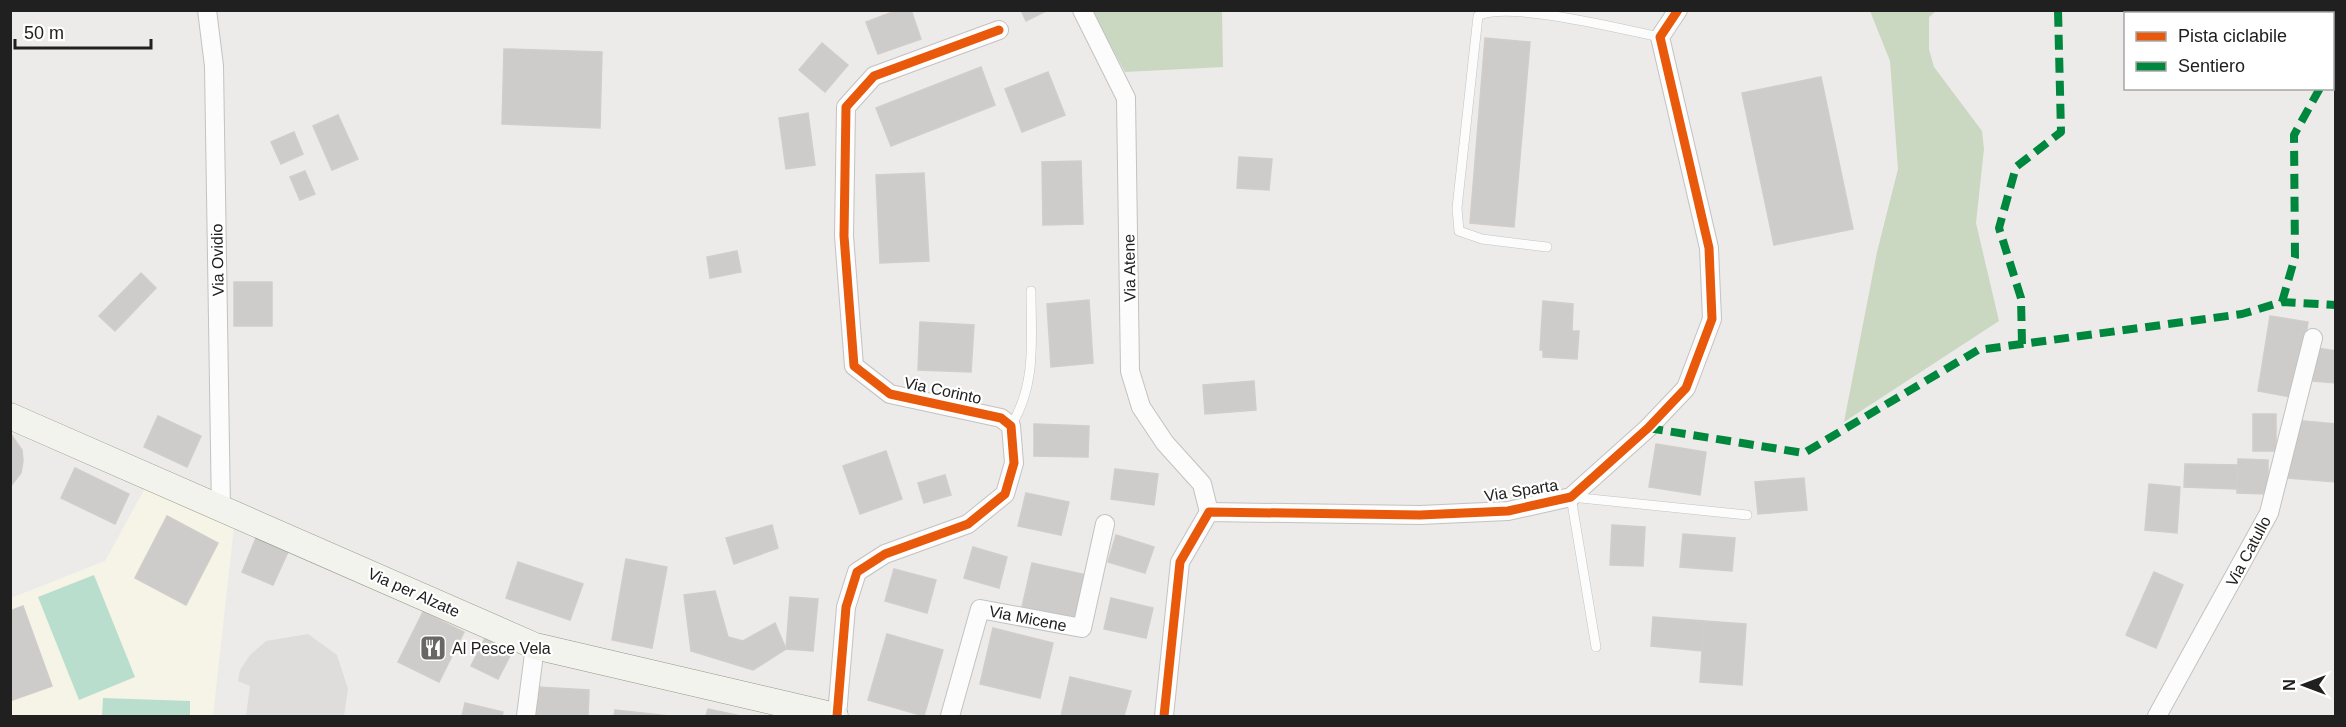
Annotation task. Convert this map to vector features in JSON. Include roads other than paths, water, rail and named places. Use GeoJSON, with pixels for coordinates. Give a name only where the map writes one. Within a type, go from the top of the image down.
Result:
{"type":"FeatureCollection","features":[{"type":"Feature","properties":{"kind":"street","name":"Via Ovidio"},"geometry":{"type":"LineString","coordinates":[[207,10],[214,66],[221,511]]}},
{"type":"Feature","properties":{"kind":"street","name":"Via Atene"},"geometry":{"type":"LineString","coordinates":[[1082,10],[1126,98],[1130,370],[1141,407],[1165,442],[1202,484],[1209,512]]}},
{"type":"Feature","properties":{"kind":"street"},"geometry":{"type":"LineString","coordinates":[[1660,38],[1678,10]]}},
{"type":"Feature","properties":{"kind":"street","name":"Via Corinto"},"geometry":{"type":"LineString","coordinates":[[999,30],[874,76],[846,107],[844,236],[854,366],[890,394],[1001,418],[1011,426]]}},
{"type":"Feature","properties":{"kind":"street","name":"Via Sparta"},"geometry":{"type":"LineString","coordinates":[[1209,512],[1420,515],[1508,511],[1571,497],[1648,428],[1686,388],[1712,319],[1709,248],[1660,38]]}},
{"type":"Feature","properties":{"kind":"street","name":"Via Catullo"},"geometry":{"type":"LineString","coordinates":[[2157,717],[2269,513],[2313,338]]}},
{"type":"Feature","properties":{"kind":"street","name":"Via per Alzate"},"geometry":{"type":"LineString","coordinates":[[10,416],[221,511],[330,555],[535,646],[836,717]]}},
{"type":"Feature","properties":{"kind":"street"},"geometry":{"type":"LineString","coordinates":[[836,717],[846,607],[857,572],[885,554],[968,524],[1005,494],[1014,463],[1011,426]]}},
{"type":"Feature","properties":{"kind":"street"},"geometry":{"type":"LineString","coordinates":[[1164,717],[1180,562],[1209,512]]}},
{"type":"Feature","properties":{"kind":"street","name":"Via Micene"},"geometry":{"type":"LineString","coordinates":[[950,717],[980,609],[1082,628],[1105,524]]}},
{"type":"Feature","properties":{"kind":"street"},"geometry":{"type":"LineString","coordinates":[[526,717],[535,646]]}},
{"type":"Feature","properties":{"kind":"lane"},"geometry":{"type":"LineString","coordinates":[[1547,247],[1482,239],[1459,231],[1457,208],[1478,16],[1513,11],[1545,14],[1660,38]]}},
{"type":"Feature","properties":{"kind":"lane"},"geometry":{"type":"LineString","coordinates":[[1011,426],[1024,404],[1031,367],[1031,291]]}},
{"type":"Feature","properties":{"kind":"lane","name":"Via Sparta"},"geometry":{"type":"LineString","coordinates":[[1596,647],[1571,497],[1747,515]]}},
{"type":"Feature","properties":{"kind":"place","name":"Al Pesce Vela"},"geometry":{"type":"Point","coordinates":[433,648]}}]}
